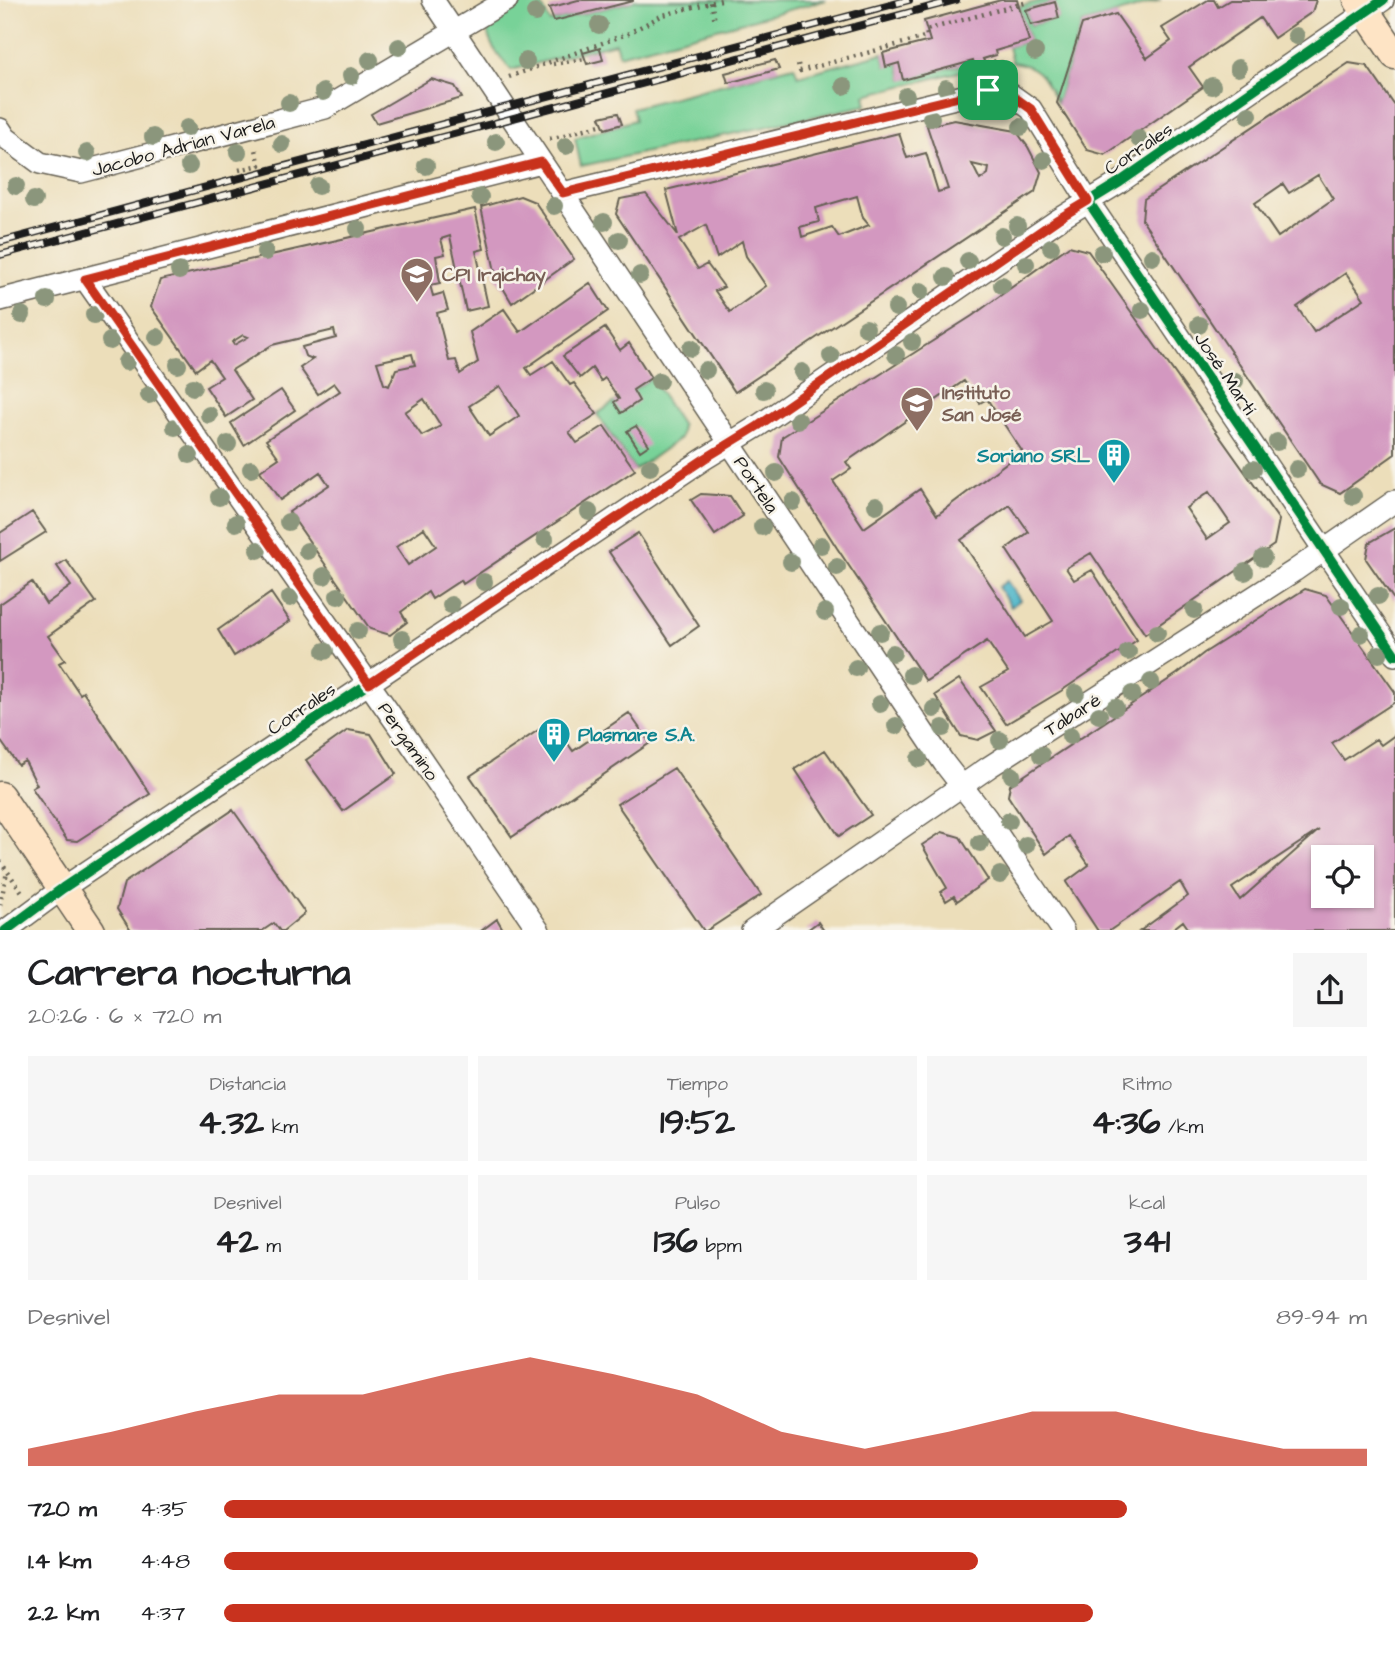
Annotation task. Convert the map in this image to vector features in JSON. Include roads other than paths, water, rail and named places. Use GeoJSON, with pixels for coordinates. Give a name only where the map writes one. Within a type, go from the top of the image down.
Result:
{"type":"FeatureCollection","features":[{"type":"Feature","properties":{"kind":"street","name":"Portela"},"geometry":{"type":"LineString","coordinates":[[433,0],[962,786],[1063,930]]}},
{"type":"Feature","properties":{"kind":"street","name":"Jacobo Adrian Varela"},"geometry":{"type":"LineString","coordinates":[[0,129],[6,138],[40,163],[81,172],[325,108],[507,0]]}},
{"type":"Feature","properties":{"kind":"street"},"geometry":{"type":"LineString","coordinates":[[1369,4],[1395,55]]}},
{"type":"Feature","properties":{"kind":"street","name":"Corrales"},"geometry":{"type":"LineString","coordinates":[[5,930],[63,888],[758,426],[1058,219],[1121,182],[1369,4]]}},
{"type":"Feature","properties":{"kind":"street","name":"José Martí"},"geometry":{"type":"LineString","coordinates":[[563,193],[988,90],[1010,94],[1031,109],[1088,201],[1395,655]]}},
{"type":"Feature","properties":{"kind":"street"},"geometry":{"type":"LineString","coordinates":[[0,300],[85,279],[535,153]]}},
{"type":"Feature","properties":{"kind":"street","name":"Pergamino"},"geometry":{"type":"LineString","coordinates":[[85,279],[539,930]]}},
{"type":"Feature","properties":{"kind":"street"},"geometry":{"type":"LineString","coordinates":[[0,313],[33,292]]}},
{"type":"Feature","properties":{"kind":"street","name":"Tabaré"},"geometry":{"type":"LineString","coordinates":[[752,930],[962,786],[1325,550],[1395,501]]}},
{"type":"Feature","properties":{"kind":"street"},"geometry":{"type":"LineString","coordinates":[[0,796],[91,930]]}},
{"type":"Feature","properties":{"kind":"water"},"geometry":{"type":"Polygon","coordinates":[[[1007,581],[1020,600],[1011,607],[998,587],[1007,581]]]}},
{"type":"Feature","properties":{"kind":"railway"},"geometry":{"type":"LineString","coordinates":[[0,242],[909,0]]}},
{"type":"Feature","properties":{"kind":"railway"},"geometry":{"type":"LineString","coordinates":[[0,255],[956,0]]}},
{"type":"Feature","properties":{"kind":"place","name":"CPI Irqichay"},"geometry":{"type":"Point","coordinates":[417,304]}},
{"type":"Feature","properties":{"kind":"place","name":"Instituto San José"},"geometry":{"type":"Point","coordinates":[917,433]}},
{"type":"Feature","properties":{"kind":"place","name":"Soriano SRL"},"geometry":{"type":"Point","coordinates":[1114,485]}},
{"type":"Feature","properties":{"kind":"place","name":"Plasmare S.A."},"geometry":{"type":"Point","coordinates":[554,764]}}]}
